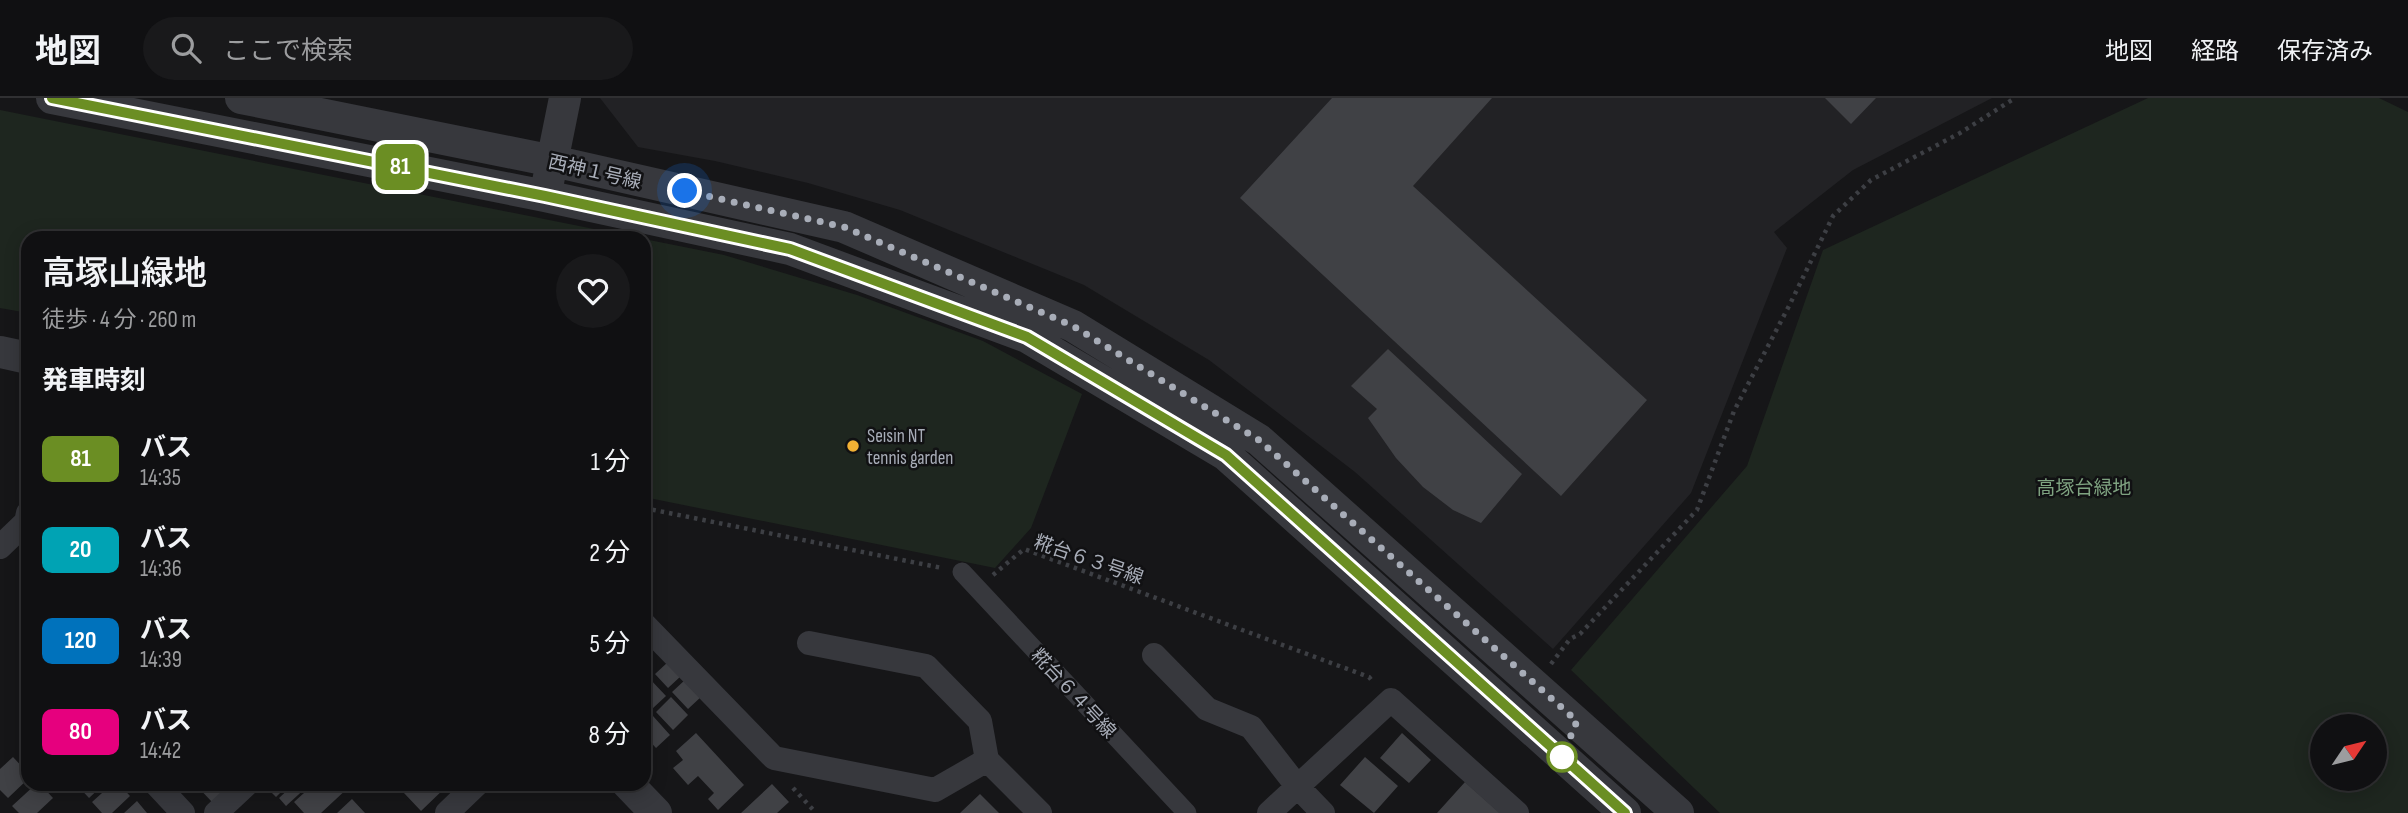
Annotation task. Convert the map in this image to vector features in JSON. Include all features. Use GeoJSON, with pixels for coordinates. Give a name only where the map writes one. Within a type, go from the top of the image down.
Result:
{"type":"FeatureCollection","features":[{"type":"Feature","properties":{"kind":"street","name":"西神１号線"},"geometry":{"type":"LineString","coordinates":[[52,98],[545,196],[790,249],[1027,337],[1226,455],[1625,813]]}},
{"type":"Feature","properties":{"kind":"street","name":"西神１号線"},"geometry":{"type":"LineString","coordinates":[[241,98],[553,161],[844,227],[1073,326],[1259,440],[1678,813]]}},
{"type":"Feature","properties":{"kind":"street"},"geometry":{"type":"LineString","coordinates":[[545,196],[565,98]]}},
{"type":"Feature","properties":{"kind":"street"},"geometry":{"type":"LineString","coordinates":[[0,352],[21,356]]}},
{"type":"Feature","properties":{"kind":"street"},"geometry":{"type":"LineString","coordinates":[[0,547],[21,527]]}},
{"type":"Feature","properties":{"kind":"street","name":"糀台６４号線"},"geometry":{"type":"LineString","coordinates":[[961,572],[1187,813]]}},
{"type":"Feature","properties":{"kind":"street"},"geometry":{"type":"LineString","coordinates":[[651,631],[774,758],[935,790],[987,760]]}},
{"type":"Feature","properties":{"kind":"street"},"geometry":{"type":"LineString","coordinates":[[808,643],[926,666],[980,721],[987,760],[1040,813]]}},
{"type":"Feature","properties":{"kind":"street"},"geometry":{"type":"LineString","coordinates":[[1154,655],[1208,709],[1251,727],[1297,786],[1323,813]]}},
{"type":"Feature","properties":{"kind":"street"},"geometry":{"type":"LineString","coordinates":[[1269,813],[1391,700],[1517,813]]}},
{"type":"Feature","properties":{"kind":"street"},"geometry":{"type":"LineString","coordinates":[[163,791],[183,813]]}},
{"type":"Feature","properties":{"kind":"street"},"geometry":{"type":"LineString","coordinates":[[216,813],[240,791]]}},
{"type":"Feature","properties":{"kind":"street"},"geometry":{"type":"LineString","coordinates":[[447,813],[470,791]]}},
{"type":"Feature","properties":{"kind":"street"},"geometry":{"type":"LineString","coordinates":[[635,791],[656,813]]}},
{"type":"Feature","properties":{"kind":"path"},"geometry":{"type":"LineString","coordinates":[[1536,684],[1570,639],[1580,634],[1697,510],[1734,411],[1833,216],[1871,180],[1960,133],[2015,98]]}},
{"type":"Feature","properties":{"kind":"path","name":"糀台６３号線"},"geometry":{"type":"LineString","coordinates":[[651,509],[990,579],[1024,549],[1369,677],[1391,700]]}},
{"type":"Feature","properties":{"kind":"shaded area"},"geometry":{"type":"Polygon","coordinates":[[[600,98],[1992,98],[1853,170],[1774,232],[1787,248],[1691,493],[1553,649],[1355,472],[1209,360],[1084,285],[900,210],[808,183],[715,161],[638,147],[600,98]]]}},
{"type":"Feature","properties":{"kind":"green space","name":"高塚台緑地"},"geometry":{"type":"Polygon","coordinates":[[[2148,98],[2379,98],[2408,112],[2408,813],[1720,813],[1571,670],[1747,466],[1823,250],[2148,98]]]}},
{"type":"Feature","properties":{"kind":"green space"},"geometry":{"type":"Polygon","coordinates":[[[0,110],[604,231],[21,231],[21,312],[0,308],[0,110]]]}},
{"type":"Feature","properties":{"kind":"green space","name":"Seisin NT tennis garden"},"geometry":{"type":"Polygon","coordinates":[[[651,240],[724,255],[857,295],[983,341],[1082,394],[1031,528],[995,568],[651,498],[651,240]]]}},
{"type":"Feature","properties":{"kind":"building"},"geometry":{"type":"Polygon","coordinates":[[[1332,98],[1492,98],[1413,186],[1647,400],[1561,496],[1240,198],[1332,98]]]}},
{"type":"Feature","properties":{"kind":"building"},"geometry":{"type":"Polygon","coordinates":[[[1825,98],[1876,98],[1851,124],[1825,98]]]}},
{"type":"Feature","properties":{"kind":"building"},"geometry":{"type":"Polygon","coordinates":[[[1388,349],[1522,474],[1481,523],[1453,510],[1423,487],[1396,458],[1368,418],[1377,409],[1351,386],[1388,349]]]}},
{"type":"Feature","properties":{"kind":"building"},"geometry":{"type":"Polygon","coordinates":[[[668,662],[681,676],[668,688],[655,674],[668,662]]]}},
{"type":"Feature","properties":{"kind":"building"},"geometry":{"type":"Polygon","coordinates":[[[686,679],[702,696],[688,709],[672,692],[686,679]]]}},
{"type":"Feature","properties":{"kind":"building"},"geometry":{"type":"Polygon","coordinates":[[[651,680],[666,696],[651,708],[651,680]]]}},
{"type":"Feature","properties":{"kind":"building"},"geometry":{"type":"Polygon","coordinates":[[[671,697],[688,715],[673,730],[656,712],[671,697]]]}},
{"type":"Feature","properties":{"kind":"building"},"geometry":{"type":"Polygon","coordinates":[[[653,716],[670,735],[656,748],[651,743],[653,716]]]}},
{"type":"Feature","properties":{"kind":"building"},"geometry":{"type":"Polygon","coordinates":[[[696,733],[744,785],[718,810],[708,799],[714,793],[698,776],[688,785],[673,768],[683,760],[676,751],[696,733]]]}},
{"type":"Feature","properties":{"kind":"building"},"geometry":{"type":"Polygon","coordinates":[[[1402,733],[1431,760],[1409,783],[1380,758],[1402,733]]]}},
{"type":"Feature","properties":{"kind":"building"},"geometry":{"type":"Polygon","coordinates":[[[13,757],[21,766],[21,786],[8,798],[0,790],[0,769],[13,757]]]}},
{"type":"Feature","properties":{"kind":"building"},"geometry":{"type":"Polygon","coordinates":[[[1365,757],[1398,786],[1374,813],[1340,785],[1365,757]]]}},
{"type":"Feature","properties":{"kind":"building"},"geometry":{"type":"Polygon","coordinates":[[[1465,782],[1500,813],[1437,813],[1465,782]]]}},
{"type":"Feature","properties":{"kind":"building"},"geometry":{"type":"Polygon","coordinates":[[[772,784],[789,802],[777,813],[741,813],[772,784]]]}},
{"type":"Feature","properties":{"kind":"building"},"geometry":{"type":"Polygon","coordinates":[[[28,791],[46,791],[53,798],[37,813],[19,813],[12,806],[28,791]]]}},
{"type":"Feature","properties":{"kind":"building"},"geometry":{"type":"Polygon","coordinates":[[[82,791],[96,791],[89,798],[82,791]]]}},
{"type":"Feature","properties":{"kind":"building"},"geometry":{"type":"Polygon","coordinates":[[[104,791],[125,791],[130,796],[112,813],[102,813],[92,802],[104,791]]]}},
{"type":"Feature","properties":{"kind":"building"},"geometry":{"type":"Polygon","coordinates":[[[202,791],[223,791],[212,802],[202,791]]]}},
{"type":"Feature","properties":{"kind":"building"},"geometry":{"type":"Polygon","coordinates":[[[270,791],[282,791],[276,797],[270,791]]]}},
{"type":"Feature","properties":{"kind":"building"},"geometry":{"type":"Polygon","coordinates":[[[286,791],[302,791],[286,806],[279,798],[286,791]]]}},
{"type":"Feature","properties":{"kind":"building"},"geometry":{"type":"Polygon","coordinates":[[[306,791],[345,791],[321,813],[304,813],[294,802],[306,791]]]}},
{"type":"Feature","properties":{"kind":"building"},"geometry":{"type":"Polygon","coordinates":[[[406,791],[442,791],[421,811],[404,793],[406,791]]]}},
{"type":"Feature","properties":{"kind":"building"},"geometry":{"type":"Polygon","coordinates":[[[980,794],[999,813],[960,813],[980,794]]]}},
{"type":"Feature","properties":{"kind":"building"},"geometry":{"type":"Polygon","coordinates":[[[352,799],[365,813],[337,813],[352,799]]]}},
{"type":"Feature","properties":{"kind":"building"},"geometry":{"type":"Polygon","coordinates":[[[137,801],[147,813],[124,813],[137,801]]]}},
{"type":"Feature","properties":{"kind":"bus line","name":"81"},"geometry":{"type":"LineString","coordinates":[[52,98],[545,196],[790,249],[1027,337],[1226,455],[1625,813]]}},
{"type":"Feature","properties":{"kind":"place","name":"Seisin NT tennis garden"},"geometry":{"type":"Point","coordinates":[853,446]}},
{"type":"Feature","properties":{"kind":"route"},"geometry":{"type":"LineString","coordinates":[[685,191],[844,227],[1073,326],[1259,440],[1577,721],[1562,757]]}}]}
